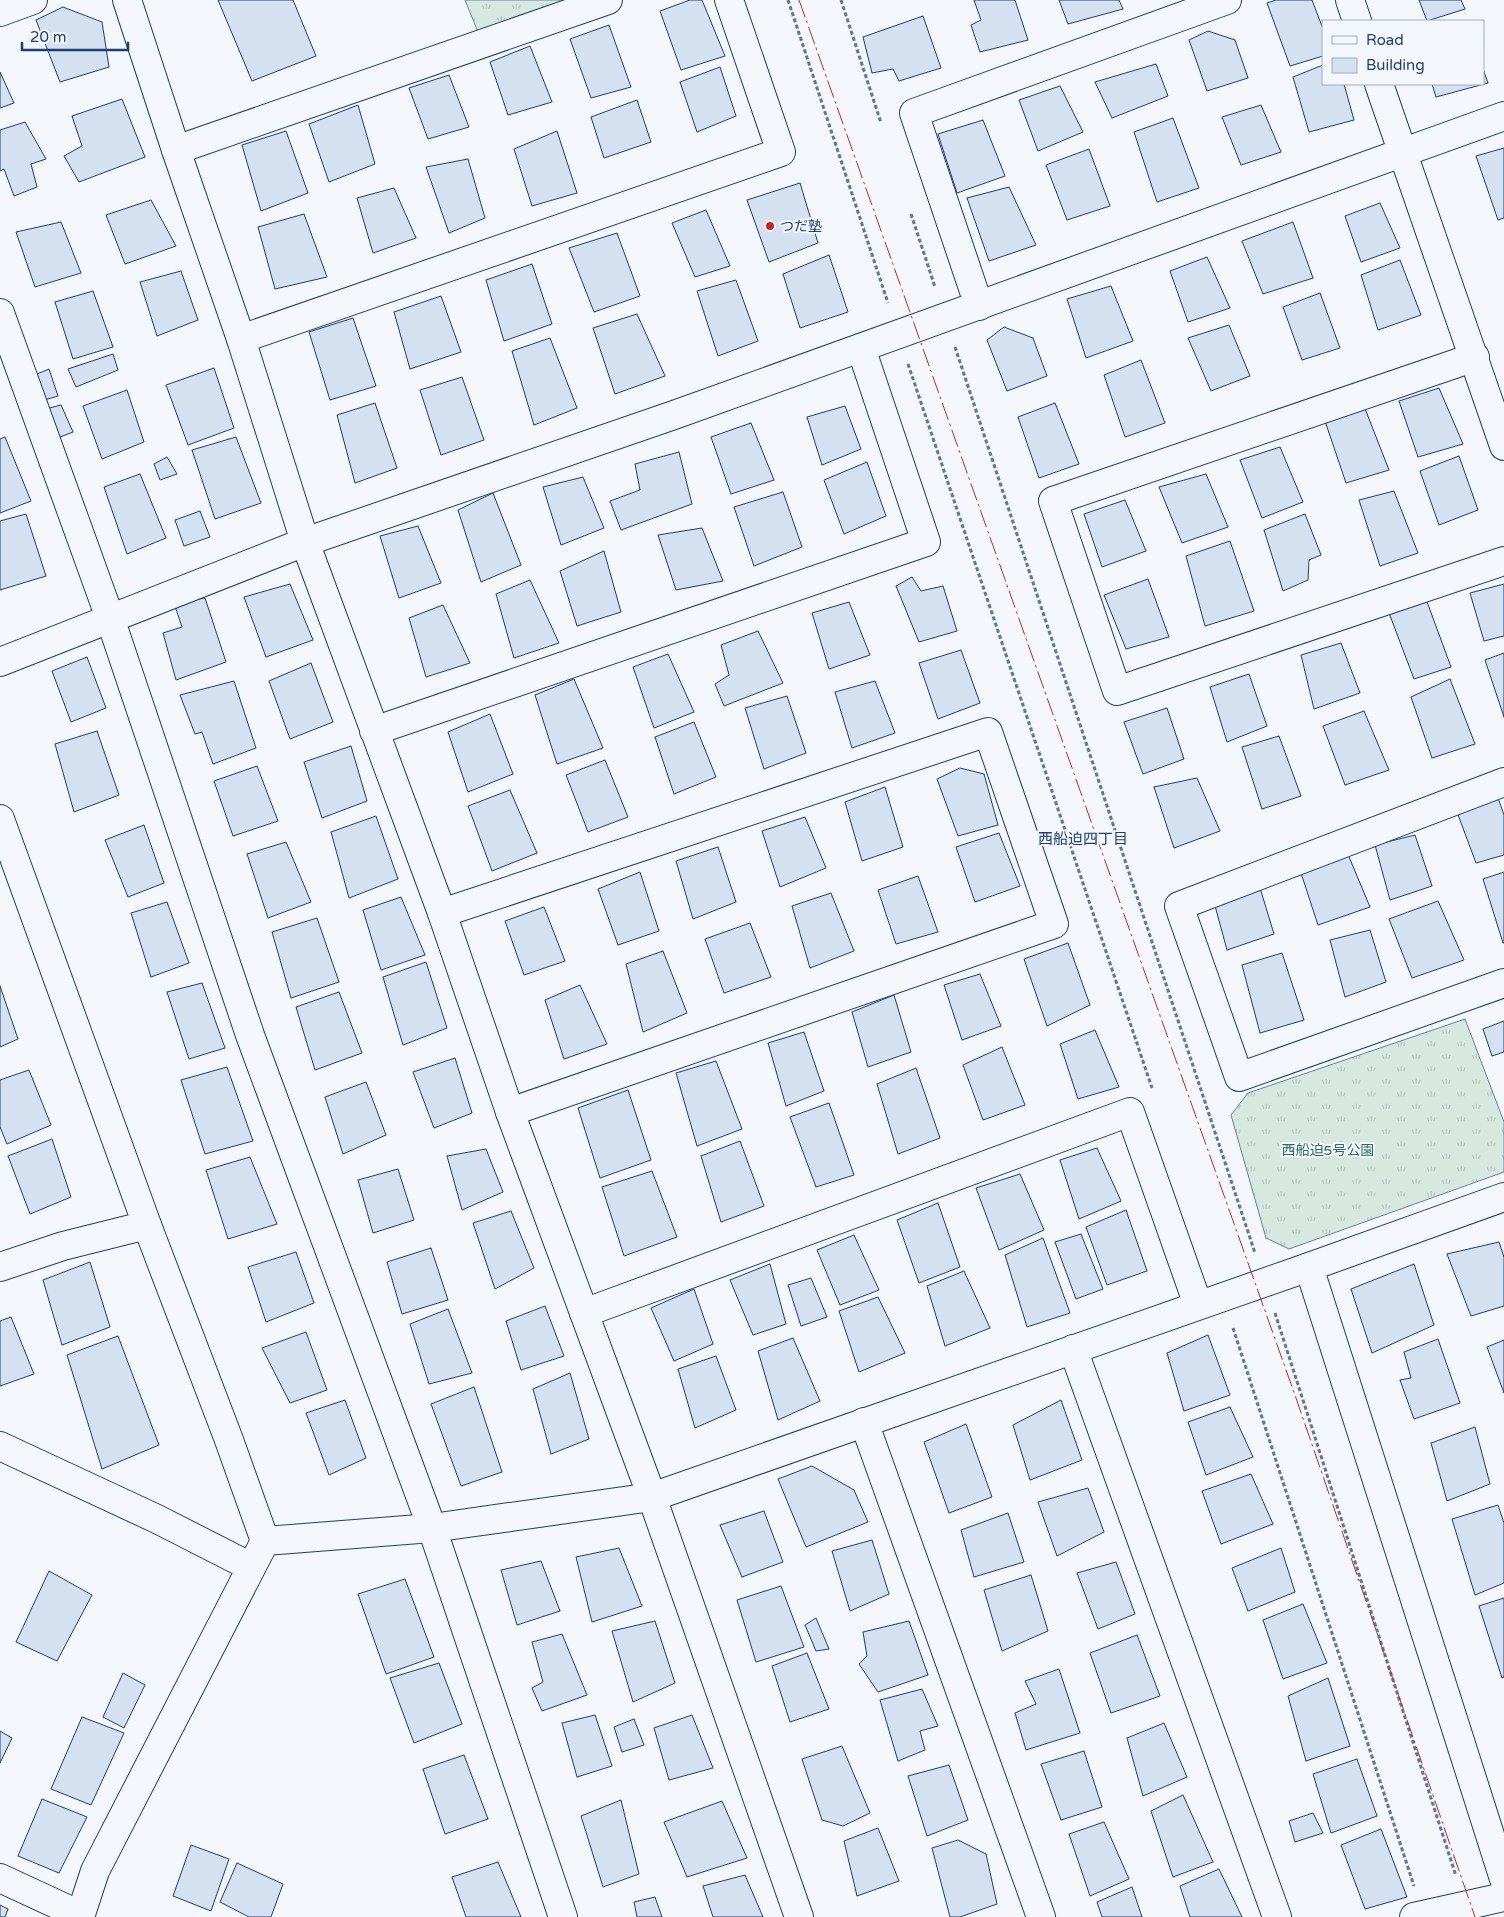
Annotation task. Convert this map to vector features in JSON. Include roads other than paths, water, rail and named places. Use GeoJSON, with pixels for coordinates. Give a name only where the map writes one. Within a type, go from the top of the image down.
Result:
{"type":"FeatureCollection","features":[{"type":"Feature","properties":{"kind":"street"},"geometry":{"type":"LineString","coordinates":[[0,12],[33,0]]}},
{"type":"Feature","properties":{"kind":"street"},"geometry":{"type":"LineString","coordinates":[[127,0],[241,340],[304,542],[442,913],[510,1112],[652,1497],[799,1917]]}},
{"type":"Feature","properties":{"kind":"street"},"geometry":{"type":"LineString","coordinates":[[176,150],[608,0]]}},
{"type":"Feature","properties":{"kind":"street"},"geometry":{"type":"LineString","coordinates":[[241,340],[781,152],[729,0]]}},
{"type":"Feature","properties":{"kind":"street"},"geometry":{"type":"LineString","coordinates":[[979,306],[914,113],[1227,0]]}},
{"type":"Feature","properties":{"kind":"street"},"geometry":{"type":"LineString","coordinates":[[1350,0],[1357,20]]}},
{"type":"Feature","properties":{"kind":"street"},"geometry":{"type":"LineString","coordinates":[[1379,85],[1475,357],[1504,446]]}},
{"type":"Feature","properties":{"kind":"street"},"geometry":{"type":"LineString","coordinates":[[0,662],[304,542],[674,415],[1504,116]]}},
{"type":"Feature","properties":{"kind":"street"},"geometry":{"type":"LineString","coordinates":[[0,313],[110,618],[250,1035],[432,1528],[563,1917]]}},
{"type":"Feature","properties":{"kind":"street"},"geometry":{"type":"LineString","coordinates":[[374,731],[926,542],[861,348]]}},
{"type":"Feature","properties":{"kind":"street"},"geometry":{"type":"LineString","coordinates":[[1475,357],[1052,501],[1117,691],[1504,561]]}},
{"type":"Feature","properties":{"kind":"street"},"geometry":{"type":"LineString","coordinates":[[442,913],[988,732],[1054,924],[510,1112]]}},
{"type":"Feature","properties":{"kind":"street"},"geometry":{"type":"LineString","coordinates":[[1504,782],[1180,906],[1239,1077],[1504,983]]}},
{"type":"Feature","properties":{"kind":"street"},"geometry":{"type":"LineString","coordinates":[[0,819],[147,1225],[229,1440],[264,1541],[95,1871],[80,1916],[0,1878]]}},
{"type":"Feature","properties":{"kind":"street"},"geometry":{"type":"LineString","coordinates":[[584,1313],[1130,1112],[1210,1301]]}},
{"type":"Feature","properties":{"kind":"street"},"geometry":{"type":"LineString","coordinates":[[264,1541],[432,1528],[652,1497],[1264,1282],[1309,1268],[1504,1197]]}},
{"type":"Feature","properties":{"kind":"street"},"geometry":{"type":"LineString","coordinates":[[0,1267],[63,1246],[147,1225]]}},
{"type":"Feature","properties":{"kind":"street"},"geometry":{"type":"LineString","coordinates":[[1309,1268],[1504,1879]]}},
{"type":"Feature","properties":{"kind":"street"},"geometry":{"type":"LineString","coordinates":[[1073,1349],[1277,1917]]}},
{"type":"Feature","properties":{"kind":"street"},"geometry":{"type":"LineString","coordinates":[[864,1422],[1041,1917]]}},
{"type":"Feature","properties":{"kind":"street"},"geometry":{"type":"LineString","coordinates":[[0,1446],[157,1519],[250,1567]]}},
{"type":"Feature","properties":{"kind":"street"},"geometry":{"type":"LineString","coordinates":[[1418,1916],[1504,1897]]}},
{"type":"Feature","properties":{"kind":"place","name":"つだ塾"},"geometry":{"type":"Point","coordinates":[770,226]}},
{"type":"Feature","properties":{"kind":"district","name":"西船迫四丁目"},"geometry":{"type":"Point","coordinates":[1083,839]}},
{"type":"Feature","properties":{"kind":"park label","name":"西船迫5号公園"},"geometry":{"type":"Point","coordinates":[1328,1150]}}]}
